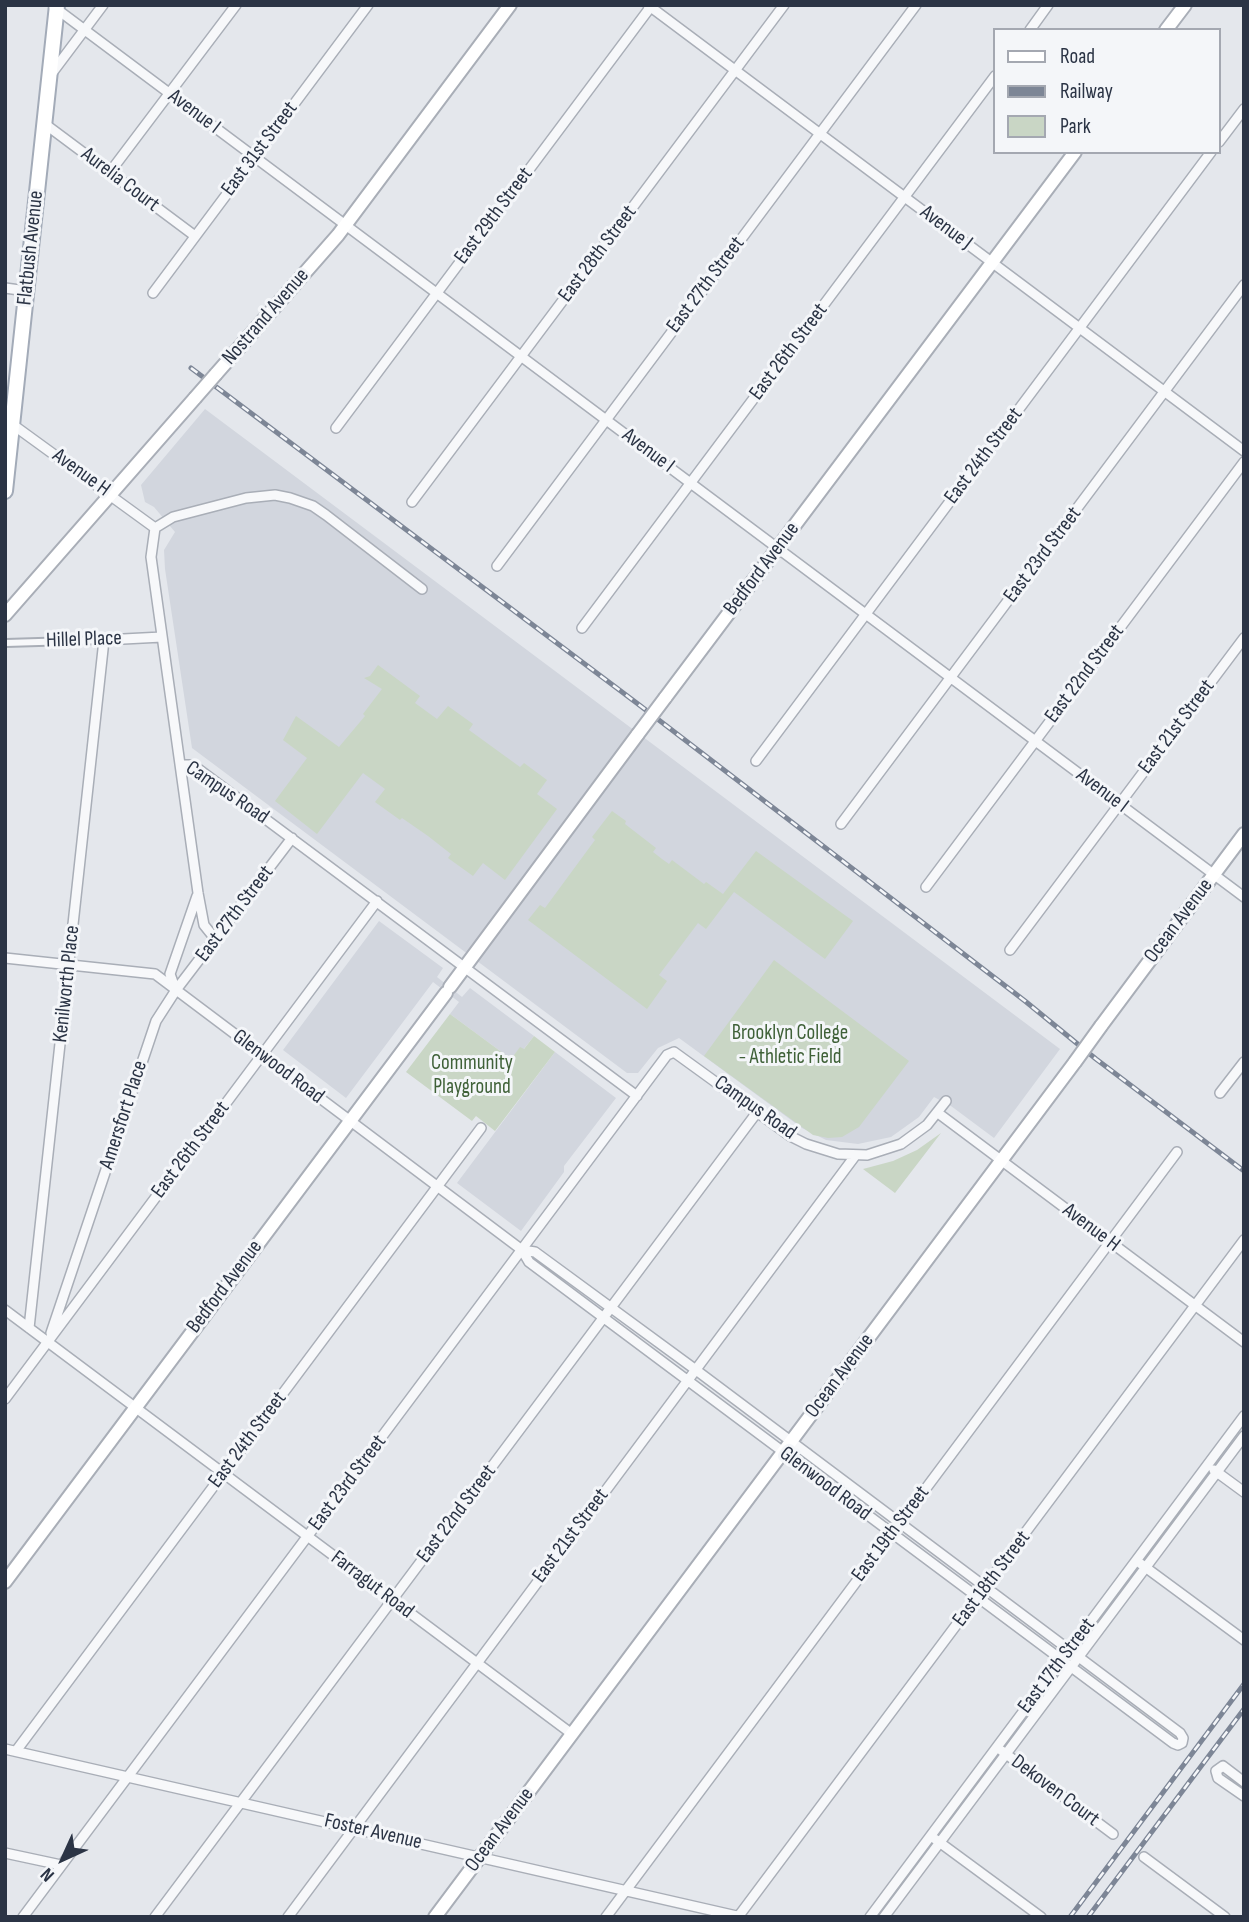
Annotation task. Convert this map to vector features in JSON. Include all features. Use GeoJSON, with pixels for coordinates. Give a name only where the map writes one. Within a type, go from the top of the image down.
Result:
{"type":"FeatureCollection","features":[{"type":"Feature","properties":{"kind":"main road","name":"Nostrand Avenue"},"geometry":{"type":"LineString","coordinates":[[5,615],[345,226],[510,5]]}},
{"type":"Feature","properties":{"kind":"main road"},"geometry":{"type":"LineString","coordinates":[[1168,28],[1185,5]]}},
{"type":"Feature","properties":{"kind":"main road","name":"Flatbush Avenue"},"geometry":{"type":"LineString","coordinates":[[5,491],[9,421],[27,291],[55,7]]}},
{"type":"Feature","properties":{"kind":"main road","name":"Bedford Avenue"},"geometry":{"type":"LineString","coordinates":[[5,1582],[1074,154]]}},
{"type":"Feature","properties":{"kind":"main road","name":"Ocean Avenue"},"geometry":{"type":"LineString","coordinates":[[435,1917],[1244,834]]}},
{"type":"Feature","properties":{"kind":"street"},"geometry":{"type":"LineString","coordinates":[[50,75],[103,5]]}},
{"type":"Feature","properties":{"kind":"street"},"geometry":{"type":"LineString","coordinates":[[110,172],[236,5]]}},
{"type":"Feature","properties":{"kind":"street","name":"East 31st Street"},"geometry":{"type":"LineString","coordinates":[[153,293],[368,5]]}},
{"type":"Feature","properties":{"kind":"street","name":"East 28th Street"},"geometry":{"type":"LineString","coordinates":[[412,502],[784,5]]}},
{"type":"Feature","properties":{"kind":"street","name":"East 27th Street"},"geometry":{"type":"LineString","coordinates":[[497,566],[916,5]]}},
{"type":"Feature","properties":{"kind":"street"},"geometry":{"type":"LineString","coordinates":[[1031,28],[1048,5]]}},
{"type":"Feature","properties":{"kind":"street","name":"Avenue J"},"geometry":{"type":"LineString","coordinates":[[650,6],[1244,451]]}},
{"type":"Feature","properties":{"kind":"street","name":"East 29th Street"},"geometry":{"type":"LineString","coordinates":[[336,428],[650,6]]}},
{"type":"Feature","properties":{"kind":"street","name":"Avenue I"},"geometry":{"type":"LineString","coordinates":[[55,7],[1244,897]]}},
{"type":"Feature","properties":{"kind":"street","name":"East 26th Street"},"geometry":{"type":"LineString","coordinates":[[582,628],[993,79]]}},
{"type":"Feature","properties":{"kind":"street"},"geometry":{"type":"LineString","coordinates":[[1221,139],[1244,109]]}},
{"type":"Feature","properties":{"kind":"street","name":"Aurelia Court"},"geometry":{"type":"LineString","coordinates":[[45,124],[195,236]]}},
{"type":"Feature","properties":{"kind":"street","name":"East 24th Street"},"geometry":{"type":"LineString","coordinates":[[756,761],[1210,154]]}},
{"type":"Feature","properties":{"kind":"street","name":"East 23rd Street"},"geometry":{"type":"LineString","coordinates":[[841,824],[1244,285]]}},
{"type":"Feature","properties":{"kind":"street"},"geometry":{"type":"LineString","coordinates":[[5,288],[27,291]]}},
{"type":"Feature","properties":{"kind":"street","name":"Avenue H"},"geometry":{"type":"LineString","coordinates":[[9,421],[155,528]]}},
{"type":"Feature","properties":{"kind":"street","name":"East 22nd Street"},"geometry":{"type":"LineString","coordinates":[[926,887],[1244,462]]}},
{"type":"Feature","properties":{"kind":"street"},"geometry":{"type":"LineString","coordinates":[[155,528],[164,521],[184,514],[260,496],[290,498],[326,514],[422,589]]}},
{"type":"Feature","properties":{"kind":"street","name":"Campus Road"},"geometry":{"type":"LineString","coordinates":[[155,528],[151,557],[181,765],[193,765],[637,1096]]}},
{"type":"Feature","properties":{"kind":"street","name":"Hillel Place"},"geometry":{"type":"LineString","coordinates":[[6,643],[162,638]]}},
{"type":"Feature","properties":{"kind":"street","name":"East 21st Street"},"geometry":{"type":"LineString","coordinates":[[1010,950],[1244,638]]}},
{"type":"Feature","properties":{"kind":"street","name":"Kenilworth Place"},"geometry":{"type":"LineString","coordinates":[[29,1328],[104,640]]}},
{"type":"Feature","properties":{"kind":"street"},"geometry":{"type":"LineString","coordinates":[[181,765],[204,925],[216,940]]}},
{"type":"Feature","properties":{"kind":"street","name":"East 27th Street"},"geometry":{"type":"LineString","coordinates":[[176,990],[292,838]]}},
{"type":"Feature","properties":{"kind":"street"},"geometry":{"type":"LineString","coordinates":[[176,990],[170,974],[198,893]]}},
{"type":"Feature","properties":{"kind":"street","name":"East 26th Street"},"geometry":{"type":"LineString","coordinates":[[5,1399],[377,901]]}},
{"type":"Feature","properties":{"kind":"street","name":"Glenwood Road"},"geometry":{"type":"LineString","coordinates":[[5,958],[155,974],[522,1250],[529,1262],[688,1381],[787,1447],[900,1523],[1180,1733],[1184,1738],[1182,1743],[1175,1744],[892,1534],[787,1447],[696,1370],[536,1252],[522,1250]]}},
{"type":"Feature","properties":{"kind":"street","name":"Amersfort Place"},"geometry":{"type":"LineString","coordinates":[[48,1342],[156,1021],[176,990]]}},
{"type":"Feature","properties":{"kind":"street","name":"East 23rd Street"},"geometry":{"type":"LineString","coordinates":[[23,1917],[667,1055],[674,1052]]}},
{"type":"Feature","properties":{"kind":"street","name":"Campus Road"},"geometry":{"type":"LineString","coordinates":[[674,1052],[790,1136],[822,1150],[855,1156],[886,1150],[916,1135],[946,1101]]}},
{"type":"Feature","properties":{"kind":"street"},"geometry":{"type":"LineString","coordinates":[[1220,1093],[1244,1062]]}},
{"type":"Feature","properties":{"kind":"street","name":"East 22nd Street"},"geometry":{"type":"LineString","coordinates":[[155,1917],[758,1111]]}},
{"type":"Feature","properties":{"kind":"street","name":"Avenue H"},"geometry":{"type":"LineString","coordinates":[[938,1113],[1244,1342]]}},
{"type":"Feature","properties":{"kind":"street","name":"East 24th Street"},"geometry":{"type":"LineString","coordinates":[[16,1751],[481,1128]]}},
{"type":"Feature","properties":{"kind":"street","name":"East 19th Street"},"geometry":{"type":"LineString","coordinates":[[606,1917],[1177,1152]]}},
{"type":"Feature","properties":{"kind":"street","name":"East 21st Street"},"geometry":{"type":"LineString","coordinates":[[288,1917],[855,1156]]}},
{"type":"Feature","properties":{"kind":"street","name":"East 18th Street"},"geometry":{"type":"LineString","coordinates":[[739,1917],[1244,1240]]}},
{"type":"Feature","properties":{"kind":"street","name":"Farragut Road"},"geometry":{"type":"LineString","coordinates":[[5,1310],[572,1734]]}},
{"type":"Feature","properties":{"kind":"street","name":"East 17th Street"},"geometry":{"type":"LineString","coordinates":[[870,1917],[1244,1416]]}},
{"type":"Feature","properties":{"kind":"street","name":"East 17th Street"},"geometry":{"type":"LineString","coordinates":[[884,1917],[1244,1436]]}},
{"type":"Feature","properties":{"kind":"street"},"geometry":{"type":"LineString","coordinates":[[1207,1465],[1244,1492]]}},
{"type":"Feature","properties":{"kind":"street"},"geometry":{"type":"LineString","coordinates":[[1136,1560],[1244,1640]]}},
{"type":"Feature","properties":{"kind":"street"},"geometry":{"type":"LineString","coordinates":[[1132,1713],[1139,1702]]}},
{"type":"Feature","properties":{"kind":"street","name":"Dekoven Court"},"geometry":{"type":"LineString","coordinates":[[997,1747],[1113,1834]]}},
{"type":"Feature","properties":{"kind":"street","name":"Foster Avenue"},"geometry":{"type":"LineString","coordinates":[[5,1749],[739,1917]]}},
{"type":"Feature","properties":{"kind":"street"},"geometry":{"type":"LineString","coordinates":[[1244,1782],[1223,1766],[1216,1771],[1218,1778],[1244,1796]]}},
{"type":"Feature","properties":{"kind":"street"},"geometry":{"type":"LineString","coordinates":[[930,1835],[1041,1917]]}},
{"type":"Feature","properties":{"kind":"street"},"geometry":{"type":"LineString","coordinates":[[5,1853],[61,1866]]}},
{"type":"Feature","properties":{"kind":"street"},"geometry":{"type":"LineString","coordinates":[[1144,1857],[1225,1917]]}},
{"type":"Feature","properties":{"kind":"shaded area"},"geometry":{"type":"Polygon","coordinates":[[[205,409],[1060,1049],[994,1138],[951,1106],[934,1097],[919,1117],[891,1137],[858,1144],[826,1140],[802,1128],[679,1038],[658,1048],[638,1073],[627,1073],[192,748],[165,569],[164,550],[175,532],[154,507],[145,502],[141,485],[205,409]]]}},
{"type":"Feature","properties":{"kind":"shaded area"},"geometry":{"type":"Polygon","coordinates":[[[379,921],[443,968],[437,977],[462,997],[470,988],[534,1036],[523,1050],[520,1048],[511,1059],[450,1014],[459,1002],[433,982],[346,1098],[283,1050],[379,921]]]}},
{"type":"Feature","properties":{"kind":"shaded area"},"geometry":{"type":"Polygon","coordinates":[[[555,1052],[616,1098],[564,1166],[564,1172],[521,1231],[457,1183],[555,1052]]]}},
{"type":"Feature","properties":{"kind":"green space"},"geometry":{"type":"Polygon","coordinates":[[[378,665],[420,696],[415,703],[437,719],[448,706],[473,724],[469,730],[520,767],[524,763],[547,780],[537,794],[557,809],[505,880],[483,863],[473,876],[448,858],[451,854],[428,836],[375,802],[385,789],[363,773],[317,834],[275,801],[307,758],[283,740],[296,716],[339,747],[365,716],[363,714],[382,689],[364,678],[370,676],[378,665]]]}},
{"type":"Feature","properties":{"kind":"green space"},"geometry":{"type":"Polygon","coordinates":[[[612,811],[656,848],[653,852],[662,859],[669,864],[672,860],[704,884],[706,882],[723,894],[756,851],[853,921],[825,959],[734,892],[706,929],[698,923],[659,975],[667,981],[647,1009],[528,920],[540,905],[545,908],[595,840],[592,837],[612,811]]]}},
{"type":"Feature","properties":{"kind":"green space","name":"Brooklyn College - Athletic Field"},"geometry":{"type":"Polygon","coordinates":[[[774,960],[909,1061],[859,1127],[842,1137],[813,1135],[704,1056],[774,960]]]}},
{"type":"Feature","properties":{"kind":"green space","name":"Community Playground"},"geometry":{"type":"Polygon","coordinates":[[[450,1014],[511,1059],[520,1047],[524,1049],[534,1036],[555,1052],[495,1131],[476,1116],[472,1121],[406,1072],[450,1014]]]}},
{"type":"Feature","properties":{"kind":"green space"},"geometry":{"type":"Polygon","coordinates":[[[941,1133],[895,1193],[863,1169],[893,1161],[917,1150],[941,1133]]]}},
{"type":"Feature","properties":{"kind":"railway"},"geometry":{"type":"LineString","coordinates":[[191,368],[638,704],[1244,1171]]}},
{"type":"Feature","properties":{"kind":"railway"},"geometry":{"type":"LineString","coordinates":[[1070,1917],[1244,1684]]}},
{"type":"Feature","properties":{"kind":"railway"},"geometry":{"type":"LineString","coordinates":[[1088,1917],[1244,1709]]}}]}
